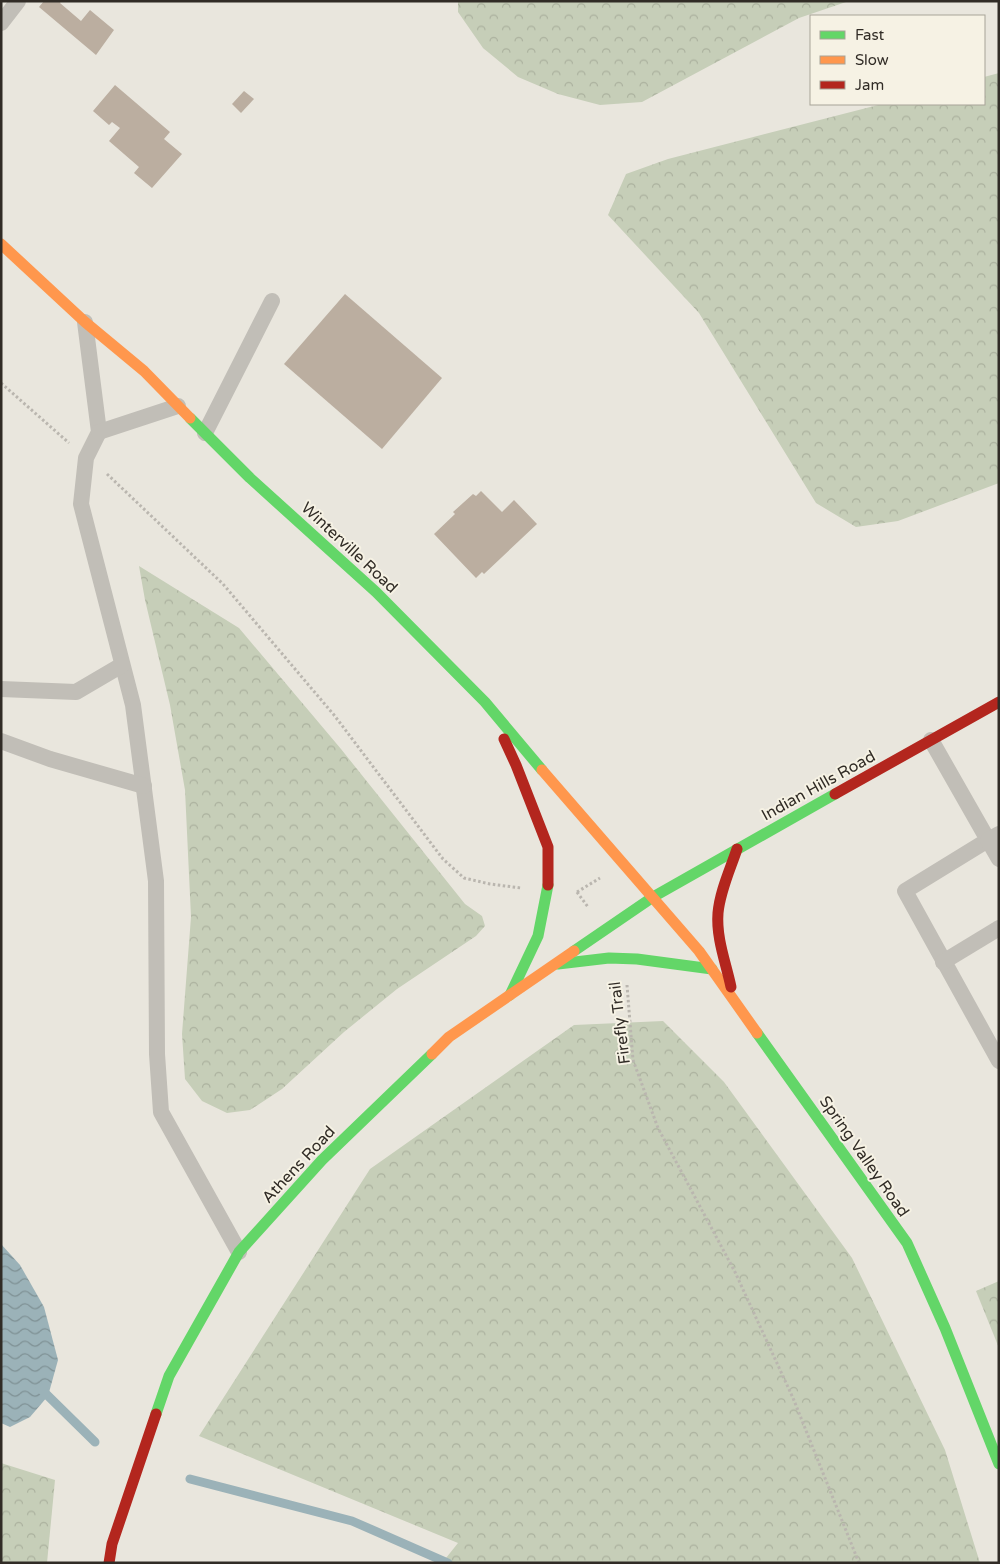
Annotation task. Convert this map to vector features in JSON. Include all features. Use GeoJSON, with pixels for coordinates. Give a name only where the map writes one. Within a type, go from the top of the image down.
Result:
{"type":"FeatureCollection","features":[{"type":"Feature","properties":{"kind":"street","name":"Winterville Road"},"geometry":{"type":"LineString","coordinates":[[1,244],[85,322],[144,371],[250,478],[376,592],[485,702],[578,812],[653,896]]}},
{"type":"Feature","properties":{"kind":"street"},"geometry":{"type":"LineString","coordinates":[[485,702],[516,765],[548,846],[548,891],[538,936],[508,997]]}},
{"type":"Feature","properties":{"kind":"street","name":"Indian Hills Road"},"geometry":{"type":"LineString","coordinates":[[653,896],[999,702]]}},
{"type":"Feature","properties":{"kind":"street"},"geometry":{"type":"LineString","coordinates":[[733,998],[718,930],[718,912],[723,889],[737,849]]}},
{"type":"Feature","properties":{"kind":"street","name":"Athens Road"},"geometry":{"type":"LineString","coordinates":[[109,1563],[112,1544],[169,1376],[239,1252],[322,1160],[449,1037],[653,896]]}},
{"type":"Feature","properties":{"kind":"street","name":"Spring Valley Road"},"geometry":{"type":"LineString","coordinates":[[653,896],[699,951],[907,1243],[946,1328],[999,1464]]}},
{"type":"Feature","properties":{"kind":"street"},"geometry":{"type":"LineString","coordinates":[[556,964],[609,958],[637,959],[712,969]]}},
{"type":"Feature","properties":{"kind":"lane"},"geometry":{"type":"LineString","coordinates":[[1,22],[18,1]]}},
{"type":"Feature","properties":{"kind":"lane"},"geometry":{"type":"LineString","coordinates":[[205,433],[272,301]]}},
{"type":"Feature","properties":{"kind":"lane"},"geometry":{"type":"LineString","coordinates":[[85,322],[99,432],[86,458],[81,504],[133,705],[144,786],[156,881],[157,1054],[161,1112],[239,1252]]}},
{"type":"Feature","properties":{"kind":"lane"},"geometry":{"type":"LineString","coordinates":[[99,432],[178,406]]}},
{"type":"Feature","properties":{"kind":"lane"},"geometry":{"type":"LineString","coordinates":[[1,689],[76,692],[122,665]]}},
{"type":"Feature","properties":{"kind":"lane"},"geometry":{"type":"LineString","coordinates":[[931,740],[993,837],[999,859]]}},
{"type":"Feature","properties":{"kind":"lane"},"geometry":{"type":"LineString","coordinates":[[1,742],[50,759],[144,786]]}},
{"type":"Feature","properties":{"kind":"lane"},"geometry":{"type":"LineString","coordinates":[[993,837],[905,891],[999,1061]]}},
{"type":"Feature","properties":{"kind":"lane"},"geometry":{"type":"LineString","coordinates":[[943,962],[999,928]]}},
{"type":"Feature","properties":{"kind":"path"},"geometry":{"type":"LineString","coordinates":[[1,383],[66,440]]}},
{"type":"Feature","properties":{"kind":"path"},"geometry":{"type":"LineString","coordinates":[[113,479],[223,584],[334,715],[443,858],[464,878],[526,889]]}},
{"type":"Feature","properties":{"kind":"path"},"geometry":{"type":"LineString","coordinates":[[577,892],[600,878]]}},
{"type":"Feature","properties":{"kind":"path","name":"Firefly Trail"},"geometry":{"type":"LineString","coordinates":[[627,978],[633,1060],[658,1128],[735,1272],[793,1398],[859,1563]]}},
{"type":"Feature","properties":{"kind":"green space"},"geometry":{"type":"Polygon","coordinates":[[[458,1],[849,1],[799,18],[642,102],[600,105],[558,94],[518,77],[483,48],[458,12],[458,1]]]}},
{"type":"Feature","properties":{"kind":"green space"},"geometry":{"type":"Polygon","coordinates":[[[999,73],[999,483],[898,521],[856,527],[816,503],[699,313],[608,215],[626,174],[668,159],[878,105],[985,105],[985,77],[999,73]]]}},
{"type":"Feature","properties":{"kind":"green space"},"geometry":{"type":"Polygon","coordinates":[[[139,566],[239,628],[341,749],[465,904],[482,916],[485,926],[476,936],[397,989],[344,1032],[282,1089],[250,1110],[227,1113],[202,1101],[185,1079],[182,1034],[191,917],[185,790],[170,705],[145,600],[139,566]]]}},
{"type":"Feature","properties":{"kind":"green space"},"geometry":{"type":"Polygon","coordinates":[[[663,1021],[724,1082],[852,1258],[945,1450],[980,1563],[442,1563],[458,1543],[199,1436],[370,1169],[574,1025],[663,1021]]]}},
{"type":"Feature","properties":{"kind":"green space"},"geometry":{"type":"Polygon","coordinates":[[[999,1281],[999,1348],[976,1291],[999,1281]]]}},
{"type":"Feature","properties":{"kind":"green space"},"geometry":{"type":"Polygon","coordinates":[[[1,1463],[55,1480],[47,1563],[1,1563],[1,1463]]]}},
{"type":"Feature","properties":{"kind":"water"},"geometry":{"type":"Polygon","coordinates":[[[1,1244],[20,1265],[44,1307],[58,1360],[48,1396],[30,1417],[10,1427],[1,1423],[1,1244]]]}},
{"type":"Feature","properties":{"kind":"building"},"geometry":{"type":"Polygon","coordinates":[[[44,1],[61,1],[60,3],[81,21],[90,10],[114,30],[96,55],[39,7],[44,1]]]}},
{"type":"Feature","properties":{"kind":"building"},"geometry":{"type":"Polygon","coordinates":[[[115,85],[170,132],[164,139],[182,154],[152,188],[134,173],[139,167],[109,141],[120,128],[112,122],[109,125],[93,111],[115,85]]]}},
{"type":"Feature","properties":{"kind":"building"},"geometry":{"type":"Polygon","coordinates":[[[244,91],[254,99],[241,113],[232,104],[244,91]]]}},
{"type":"Feature","properties":{"kind":"building"},"geometry":{"type":"Polygon","coordinates":[[[345,294],[442,378],[382,449],[284,364],[345,294]]]}},
{"type":"Feature","properties":{"kind":"building"},"geometry":{"type":"Polygon","coordinates":[[[481,491],[502,512],[514,500],[537,524],[484,574],[482,572],[476,578],[434,534],[455,514],[453,512],[473,494],[476,496],[481,491]]]}},
{"type":"Feature","properties":{"kind":"waterway"},"geometry":{"type":"LineString","coordinates":[[40,1388],[95,1442]]}},
{"type":"Feature","properties":{"kind":"waterway"},"geometry":{"type":"LineString","coordinates":[[190,1479],[352,1521],[448,1563]]}},
{"type":"Feature","properties":{"kind":"traffic: fast"},"geometry":{"type":"LineString","coordinates":[[190,418],[250,478],[376,592],[485,702],[542,770]]}},
{"type":"Feature","properties":{"kind":"traffic: fast"},"geometry":{"type":"LineString","coordinates":[[574,951],[653,897],[835,794]]}},
{"type":"Feature","properties":{"kind":"traffic: fast"},"geometry":{"type":"LineString","coordinates":[[510,995],[538,936],[548,885]]}},
{"type":"Feature","properties":{"kind":"traffic: fast"},"geometry":{"type":"LineString","coordinates":[[558,964],[609,958],[637,959],[712,969]]}},
{"type":"Feature","properties":{"kind":"traffic: fast"},"geometry":{"type":"LineString","coordinates":[[757,1033],[907,1243],[945,1328],[999,1464]]}},
{"type":"Feature","properties":{"kind":"traffic: fast"},"geometry":{"type":"LineString","coordinates":[[156,1414],[169,1376],[239,1252],[322,1160],[432,1054]]}},
{"type":"Feature","properties":{"kind":"traffic: slow"},"geometry":{"type":"LineString","coordinates":[[1,244],[85,322],[144,371],[190,418]]}},
{"type":"Feature","properties":{"kind":"traffic: slow"},"geometry":{"type":"LineString","coordinates":[[542,770],[699,951],[757,1033]]}},
{"type":"Feature","properties":{"kind":"traffic: slow"},"geometry":{"type":"LineString","coordinates":[[432,1054],[449,1037],[574,951]]}},
{"type":"Feature","properties":{"kind":"traffic: jam"},"geometry":{"type":"LineString","coordinates":[[835,794],[999,702]]}},
{"type":"Feature","properties":{"kind":"traffic: jam"},"geometry":{"type":"LineString","coordinates":[[504,739],[548,847],[548,885]]}},
{"type":"Feature","properties":{"kind":"traffic: jam"},"geometry":{"type":"LineString","coordinates":[[731,987],[720,941],[718,913],[723,889],[737,849]]}},
{"type":"Feature","properties":{"kind":"traffic: jam"},"geometry":{"type":"LineString","coordinates":[[109,1563],[112,1544],[156,1414]]}}]}
